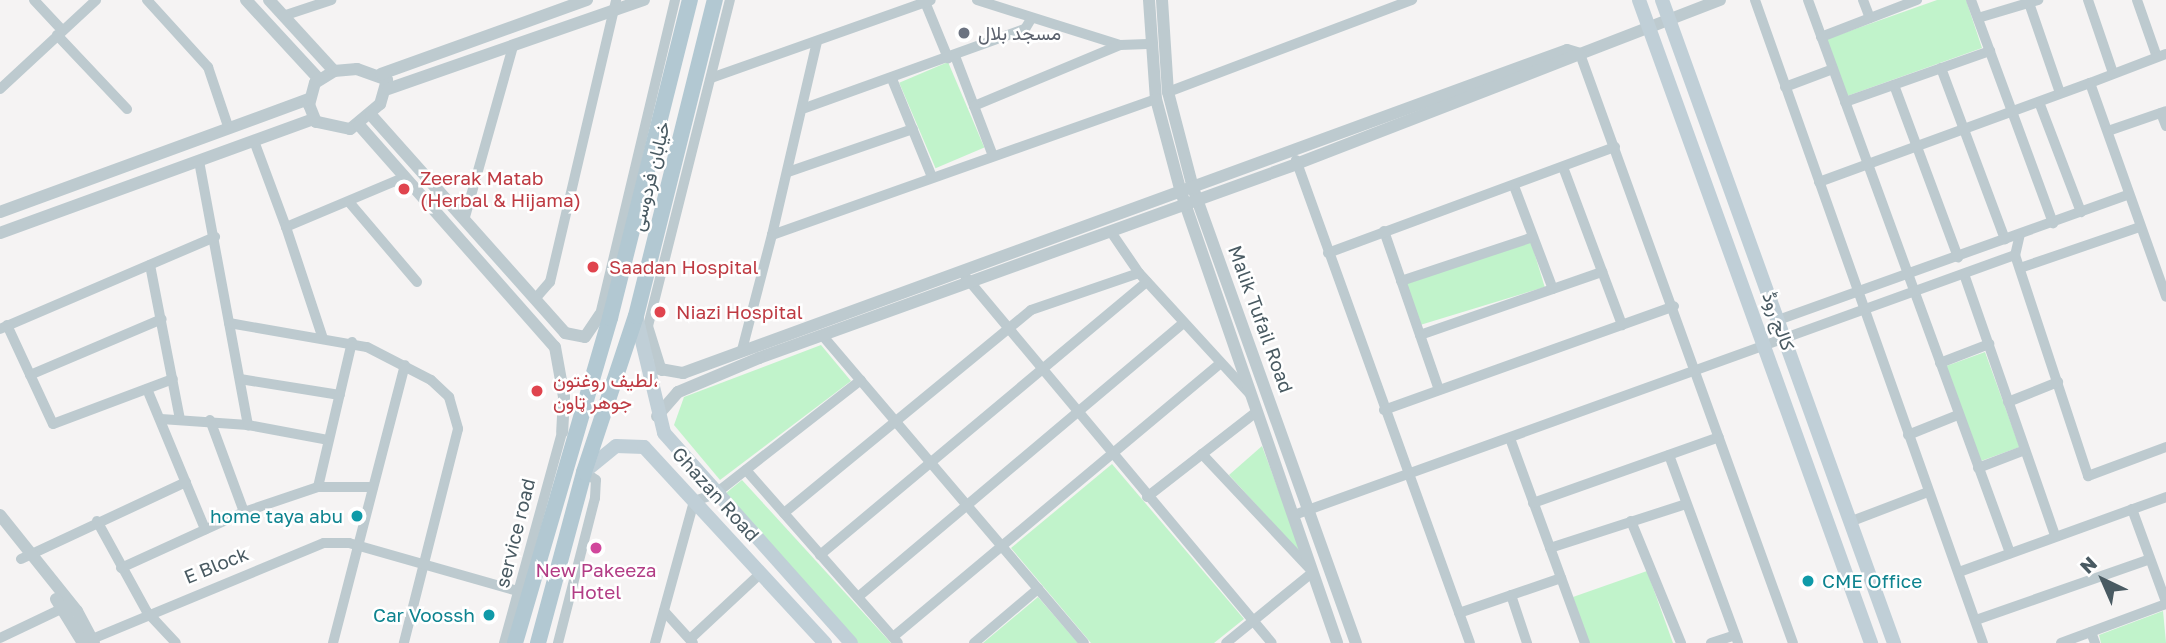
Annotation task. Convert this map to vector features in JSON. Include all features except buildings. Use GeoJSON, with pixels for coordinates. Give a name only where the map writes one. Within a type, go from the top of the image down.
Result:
{"type":"FeatureCollection","features":[{"type":"Feature","properties":{"kind":"main road","name":"خیابان فردوسی"},"geometry":{"type":"LineString","coordinates":[[514,641],[566,434],[605,317],[690,0]]}},
{"type":"Feature","properties":{"kind":"main road","name":"خیابان فردوسی"},"geometry":{"type":"LineString","coordinates":[[538,643],[584,472],[636,316],[704,77],[715,0]]}},
{"type":"Feature","properties":{"kind":"main road","name":"کالج روڈ"},"geometry":{"type":"LineString","coordinates":[[1639,0],[1871,643]]}},
{"type":"Feature","properties":{"kind":"main road","name":"کالج روڈ"},"geometry":{"type":"LineString","coordinates":[[1662,0],[1894,643]]}},
{"type":"Feature","properties":{"kind":"main road"},"geometry":{"type":"LineString","coordinates":[[678,48],[688,35],[697,37],[704,77]]}},
{"type":"Feature","properties":{"kind":"main road","name":"Ghazan Road"},"geometry":{"type":"LineString","coordinates":[[636,316],[655,369],[657,416],[667,439],[851,643]]}},
{"type":"Feature","properties":{"kind":"main road","name":"Ghazan Road"},"geometry":{"type":"LineString","coordinates":[[584,472],[616,446],[637,444],[694,501],[825,643]]}},
{"type":"Feature","properties":{"kind":"street"},"geometry":{"type":"LineString","coordinates":[[34,0],[127,109]]}},
{"type":"Feature","properties":{"kind":"street"},"geometry":{"type":"LineString","coordinates":[[1,87],[96,0]]}},
{"type":"Feature","properties":{"kind":"street"},"geometry":{"type":"LineString","coordinates":[[147,0],[208,67],[229,129]]}},
{"type":"Feature","properties":{"kind":"street"},"geometry":{"type":"LineString","coordinates":[[246,0],[319,79]]}},
{"type":"Feature","properties":{"kind":"street"},"geometry":{"type":"LineString","coordinates":[[269,0],[334,71]]}},
{"type":"Feature","properties":{"kind":"street"},"geometry":{"type":"LineString","coordinates":[[283,16],[331,0]]}},
{"type":"Feature","properties":{"kind":"street"},"geometry":{"type":"LineString","coordinates":[[587,0],[381,74],[334,71],[319,79],[309,100],[314,119],[333,129],[359,125],[371,115],[388,89],[513,46],[617,5],[643,0]]}},
{"type":"Feature","properties":{"kind":"street"},"geometry":{"type":"LineString","coordinates":[[371,115],[570,337],[589,335],[605,317],[675,0]]}},
{"type":"Feature","properties":{"kind":"street"},"geometry":{"type":"LineString","coordinates":[[730,0],[704,77],[648,326],[655,369],[683,373],[961,268],[1187,190],[1567,50],[1580,54]]}},
{"type":"Feature","properties":{"kind":"street"},"geometry":{"type":"LineString","coordinates":[[977,0],[1120,45],[1148,44]]}},
{"type":"Feature","properties":{"kind":"street","name":"Malik Tufail Road"},"geometry":{"type":"LineString","coordinates":[[1149,0],[1148,44],[1187,190],[1310,510],[1356,643]]}},
{"type":"Feature","properties":{"kind":"street","name":"Malik Tufail Road"},"geometry":{"type":"LineString","coordinates":[[1162,0],[1162,96]]}},
{"type":"Feature","properties":{"kind":"street"},"geometry":{"type":"LineString","coordinates":[[772,235],[1162,96],[1412,0]]}},
{"type":"Feature","properties":{"kind":"street"},"geometry":{"type":"LineString","coordinates":[[657,416],[686,388],[822,335],[968,285],[1297,164],[1720,0]]}},
{"type":"Feature","properties":{"kind":"street"},"geometry":{"type":"LineString","coordinates":[[1755,0],[1983,643]]}},
{"type":"Feature","properties":{"kind":"street"},"geometry":{"type":"LineString","coordinates":[[1808,0],[2010,554]]}},
{"type":"Feature","properties":{"kind":"street"},"geometry":{"type":"LineString","coordinates":[[1863,0],[1870,18]]}},
{"type":"Feature","properties":{"kind":"street"},"geometry":{"type":"LineString","coordinates":[[1821,37],[1917,0]]}},
{"type":"Feature","properties":{"kind":"street"},"geometry":{"type":"LineString","coordinates":[[1971,0],[2053,223]]}},
{"type":"Feature","properties":{"kind":"street"},"geometry":{"type":"LineString","coordinates":[[2088,0],[2113,74]]}},
{"type":"Feature","properties":{"kind":"street"},"geometry":{"type":"LineString","coordinates":[[1819,181],[2161,55],[2137,0]]}},
{"type":"Feature","properties":{"kind":"street"},"geometry":{"type":"LineString","coordinates":[[704,77],[817,42],[928,1],[993,156]]}},
{"type":"Feature","properties":{"kind":"street"},"geometry":{"type":"LineString","coordinates":[[1978,18],[2032,1],[2060,93]]}},
{"type":"Feature","properties":{"kind":"street"},"geometry":{"type":"LineString","coordinates":[[535,299],[550,282],[617,5]]}},
{"type":"Feature","properties":{"kind":"street"},"geometry":{"type":"LineString","coordinates":[[804,108],[892,79],[1026,29],[1031,19]]}},
{"type":"Feature","properties":{"kind":"street"},"geometry":{"type":"LineString","coordinates":[[742,350],[804,108],[817,42]]}},
{"type":"Feature","properties":{"kind":"street"},"geometry":{"type":"LineString","coordinates":[[974,106],[1120,45]]}},
{"type":"Feature","properties":{"kind":"street"},"geometry":{"type":"LineString","coordinates":[[465,218],[513,46]]}},
{"type":"Feature","properties":{"kind":"street"},"geometry":{"type":"LineString","coordinates":[[1845,102],[1990,51]]}},
{"type":"Feature","properties":{"kind":"street"},"geometry":{"type":"LineString","coordinates":[[1580,54],[1674,306],[1793,643]]}},
{"type":"Feature","properties":{"kind":"street"},"geometry":{"type":"LineString","coordinates":[[1941,68],[2006,239]]}},
{"type":"Feature","properties":{"kind":"street"},"geometry":{"type":"LineString","coordinates":[[1785,87],[1833,69]]}},
{"type":"Feature","properties":{"kind":"street"},"geometry":{"type":"LineString","coordinates":[[381,74],[388,89]]}},
{"type":"Feature","properties":{"kind":"street"},"geometry":{"type":"LineString","coordinates":[[892,79],[932,177]]}},
{"type":"Feature","properties":{"kind":"street"},"geometry":{"type":"LineString","coordinates":[[2090,83],[2166,297]]}},
{"type":"Feature","properties":{"kind":"street"},"geometry":{"type":"LineString","coordinates":[[1895,85],[1958,257]]}},
{"type":"Feature","properties":{"kind":"street"},"geometry":{"type":"LineString","coordinates":[[0,212],[309,100]]}},
{"type":"Feature","properties":{"kind":"street"},"geometry":{"type":"LineString","coordinates":[[2039,102],[2081,212]]}},
{"type":"Feature","properties":{"kind":"street"},"geometry":{"type":"LineString","coordinates":[[2108,131],[2164,112],[2166,126]]}},
{"type":"Feature","properties":{"kind":"street"},"geometry":{"type":"LineString","coordinates":[[0,233],[314,119]]}},
{"type":"Feature","properties":{"kind":"street"},"geometry":{"type":"LineString","coordinates":[[359,125],[555,347],[564,397],[566,434]]}},
{"type":"Feature","properties":{"kind":"street"},"geometry":{"type":"LineString","coordinates":[[788,172],[913,129]]}},
{"type":"Feature","properties":{"kind":"street"},"geometry":{"type":"LineString","coordinates":[[254,142],[286,227],[322,337]]}},
{"type":"Feature","properties":{"kind":"street"},"geometry":{"type":"LineString","coordinates":[[1328,253],[1615,147]]}},
{"type":"Feature","properties":{"kind":"street"},"geometry":{"type":"LineString","coordinates":[[1293,149],[1384,410],[1470,643]]}},
{"type":"Feature","properties":{"kind":"street"},"geometry":{"type":"LineString","coordinates":[[199,161],[215,237],[247,425]]}},
{"type":"Feature","properties":{"kind":"street"},"geometry":{"type":"LineString","coordinates":[[1563,167],[1622,325]]}},
{"type":"Feature","properties":{"kind":"street"},"geometry":{"type":"LineString","coordinates":[[286,227],[405,177]]}},
{"type":"Feature","properties":{"kind":"street"},"geometry":{"type":"LineString","coordinates":[[1514,186],[1553,289]]}},
{"type":"Feature","properties":{"kind":"street"},"geometry":{"type":"LineString","coordinates":[[1778,320],[2128,195]]}},
{"type":"Feature","properties":{"kind":"street"},"geometry":{"type":"LineString","coordinates":[[349,202],[417,282]]}},
{"type":"Feature","properties":{"kind":"street","name":"Malik Tufail Road"},"geometry":{"type":"LineString","coordinates":[[1192,203],[1249,393],[1337,643]]}},
{"type":"Feature","properties":{"kind":"street"},"geometry":{"type":"LineString","coordinates":[[2020,268],[2140,228]]}},
{"type":"Feature","properties":{"kind":"street"},"geometry":{"type":"LineString","coordinates":[[1384,231],[1438,390]]}},
{"type":"Feature","properties":{"kind":"street"},"geometry":{"type":"LineString","coordinates":[[1111,232],[1139,273],[1249,393]]}},
{"type":"Feature","properties":{"kind":"street"},"geometry":{"type":"LineString","coordinates":[[2020,234],[2015,255],[2088,476],[2166,447]]}},
{"type":"Feature","properties":{"kind":"street"},"geometry":{"type":"LineString","coordinates":[[173,379],[53,424],[4,327],[215,237]]}},
{"type":"Feature","properties":{"kind":"street"},"geometry":{"type":"LineString","coordinates":[[1401,281],[1533,237]]}},
{"type":"Feature","properties":{"kind":"street"},"geometry":{"type":"LineString","coordinates":[[1294,516],[1511,440],[2015,255]]}},
{"type":"Feature","properties":{"kind":"street"},"geometry":{"type":"LineString","coordinates":[[150,265],[180,420]]}},
{"type":"Feature","properties":{"kind":"street"},"geometry":{"type":"LineString","coordinates":[[961,268],[968,285],[1005,330],[1272,643]]}},
{"type":"Feature","properties":{"kind":"street"},"geometry":{"type":"LineString","coordinates":[[1420,335],[1602,272]]}},
{"type":"Feature","properties":{"kind":"street"},"geometry":{"type":"LineString","coordinates":[[784,513],[1031,310],[1139,273]]}},
{"type":"Feature","properties":{"kind":"street"},"geometry":{"type":"LineString","coordinates":[[1965,274],[2055,536]]}},
{"type":"Feature","properties":{"kind":"street"},"geometry":{"type":"LineString","coordinates":[[820,555],[1147,282]]}},
{"type":"Feature","properties":{"kind":"street"},"geometry":{"type":"LineString","coordinates":[[1384,410],[1674,306]]}},
{"type":"Feature","properties":{"kind":"street"},"geometry":{"type":"LineString","coordinates":[[30,375],[162,319]]}},
{"type":"Feature","properties":{"kind":"street"},"geometry":{"type":"LineString","coordinates":[[229,323],[352,342],[405,365],[444,390],[458,429],[404,643]]}},
{"type":"Feature","properties":{"kind":"street"},"geometry":{"type":"LineString","coordinates":[[858,597],[1184,323]]}},
{"type":"Feature","properties":{"kind":"street"},"geometry":{"type":"LineString","coordinates":[[822,335],[965,507],[1084,643]]}},
{"type":"Feature","properties":{"kind":"street"},"geometry":{"type":"LineString","coordinates":[[318,487],[352,342]]}},
{"type":"Feature","properties":{"kind":"street"},"geometry":{"type":"LineString","coordinates":[[1940,363],[1989,344]]}},
{"type":"Feature","properties":{"kind":"street"},"geometry":{"type":"LineString","coordinates":[[746,470],[895,640],[1221,363]]}},
{"type":"Feature","properties":{"kind":"street"},"geometry":{"type":"LineString","coordinates":[[333,643],[405,365]]}},
{"type":"Feature","properties":{"kind":"street"},"geometry":{"type":"LineString","coordinates":[[240,379],[340,395]]}},
{"type":"Feature","properties":{"kind":"street"},"geometry":{"type":"LineString","coordinates":[[655,643],[694,501],[715,494],[861,380]]}},
{"type":"Feature","properties":{"kind":"street"},"geometry":{"type":"LineString","coordinates":[[2008,402],[2057,382]]}},
{"type":"Feature","properties":{"kind":"street"},"geometry":{"type":"LineString","coordinates":[[147,389],[205,529]]}},
{"type":"Feature","properties":{"kind":"street"},"geometry":{"type":"LineString","coordinates":[[1147,497],[1256,412]]}},
{"type":"Feature","properties":{"kind":"street"},"geometry":{"type":"LineString","coordinates":[[1908,435],[1958,415]]}},
{"type":"Feature","properties":{"kind":"street"},"geometry":{"type":"LineString","coordinates":[[161,419],[210,420],[328,440]]}},
{"type":"Feature","properties":{"kind":"street"},"geometry":{"type":"LineString","coordinates":[[210,420],[244,512]]}},
{"type":"Feature","properties":{"kind":"street","name":"service road"},"geometry":{"type":"LineString","coordinates":[[514,641],[518,591],[566,434]]}},
{"type":"Feature","properties":{"kind":"street"},"geometry":{"type":"LineString","coordinates":[[1533,503],[1719,437]]}},
{"type":"Feature","properties":{"kind":"street"},"geometry":{"type":"LineString","coordinates":[[1511,440],[1585,643]]}},
{"type":"Feature","properties":{"kind":"street"},"geometry":{"type":"LineString","coordinates":[[1978,468],[2025,450]]}},
{"type":"Feature","properties":{"kind":"street"},"geometry":{"type":"LineString","coordinates":[[1202,454],[1313,572],[1226,643]]}},
{"type":"Feature","properties":{"kind":"street"},"geometry":{"type":"LineString","coordinates":[[1669,455],[1736,639],[1711,643]]}},
{"type":"Feature","properties":{"kind":"street"},"geometry":{"type":"LineString","coordinates":[[558,643],[595,498],[596,480],[584,472]]}},
{"type":"Feature","properties":{"kind":"street"},"geometry":{"type":"LineString","coordinates":[[25,558],[97,520],[186,482]]}},
{"type":"Feature","properties":{"kind":"street"},"geometry":{"type":"LineString","coordinates":[[121,568],[244,512],[318,487],[373,487]]}},
{"type":"Feature","properties":{"kind":"street"},"geometry":{"type":"LineString","coordinates":[[1852,521],[1928,492]]}},
{"type":"Feature","properties":{"kind":"street"},"geometry":{"type":"LineString","coordinates":[[1959,572],[2166,497]]}},
{"type":"Feature","properties":{"kind":"street"},"geometry":{"type":"LineString","coordinates":[[1550,548],[1686,504]]}},
{"type":"Feature","properties":{"kind":"street"},"geometry":{"type":"LineString","coordinates":[[2061,643],[2166,603],[2132,509]]}},
{"type":"Feature","properties":{"kind":"street"},"geometry":{"type":"LineString","coordinates":[[0,515],[25,558]]}},
{"type":"Feature","properties":{"kind":"street"},"geometry":{"type":"LineString","coordinates":[[97,520],[147,611],[176,643]]}},
{"type":"Feature","properties":{"kind":"street"},"geometry":{"type":"LineString","coordinates":[[1631,522],[1681,643]]}},
{"type":"Feature","properties":{"kind":"street"},"geometry":{"type":"LineString","coordinates":[[0,531],[67,606],[90,642]]}},
{"type":"Feature","properties":{"kind":"street","name":"E Block"},"geometry":{"type":"LineString","coordinates":[[90,642],[147,611],[311,545],[358,545],[518,591]]}},
{"type":"Feature","properties":{"kind":"street"},"geometry":{"type":"LineString","coordinates":[[1976,620],[2150,559]]}},
{"type":"Feature","properties":{"kind":"street"},"geometry":{"type":"LineString","coordinates":[[664,611],[692,641],[761,573]]}},
{"type":"Feature","properties":{"kind":"street"},"geometry":{"type":"LineString","coordinates":[[1459,613],[1561,578]]}},
{"type":"Feature","properties":{"kind":"street"},"geometry":{"type":"LineString","coordinates":[[974,643],[1038,589]]}},
{"type":"Feature","properties":{"kind":"street"},"geometry":{"type":"LineString","coordinates":[[1511,595],[1527,643]]}},
{"type":"Feature","properties":{"kind":"street"},"geometry":{"type":"LineString","coordinates":[[0,638],[67,606]]}},
{"type":"Feature","properties":{"kind":"street"},"geometry":{"type":"LineString","coordinates":[[2091,632],[2095,643]]}},
{"type":"Feature","properties":{"kind":"green space"},"geometry":{"type":"Polygon","coordinates":[[[1937,0],[1966,0],[1982,48],[1847,96],[1827,39],[1937,0]]]}},
{"type":"Feature","properties":{"kind":"green space"},"geometry":{"type":"Polygon","coordinates":[[[948,62],[984,148],[936,168],[899,83],[948,62]]]}},
{"type":"Feature","properties":{"kind":"green space"},"geometry":{"type":"Polygon","coordinates":[[[1531,242],[1545,287],[1419,326],[1405,281],[1531,242]]]}},
{"type":"Feature","properties":{"kind":"green space"},"geometry":{"type":"Polygon","coordinates":[[[821,345],[851,381],[720,480],[674,425],[684,397],[821,345]]]}},
{"type":"Feature","properties":{"kind":"green space"},"geometry":{"type":"Polygon","coordinates":[[[1985,352],[2020,447],[1978,462],[1944,367],[1985,352]]]}},
{"type":"Feature","properties":{"kind":"green space"},"geometry":{"type":"Polygon","coordinates":[[[1262,446],[1303,556],[1229,475],[1262,446]]]}},
{"type":"Feature","properties":{"kind":"green space"},"geometry":{"type":"Polygon","coordinates":[[[1112,464],[1244,619],[1214,643],[1091,643],[1011,548],[1112,464]]]}},
{"type":"Feature","properties":{"kind":"green space"},"geometry":{"type":"Polygon","coordinates":[[[742,480],[891,643],[854,643],[726,493],[742,480]]]}},
{"type":"Feature","properties":{"kind":"green space"},"geometry":{"type":"Polygon","coordinates":[[[1647,571],[1673,643],[1589,643],[1573,597],[1647,571]]]}},
{"type":"Feature","properties":{"kind":"green space"},"geometry":{"type":"Polygon","coordinates":[[[1038,597],[1078,643],[983,643],[1038,597]]]}},
{"type":"Feature","properties":{"kind":"green space"},"geometry":{"type":"Polygon","coordinates":[[[2163,611],[2166,643],[2101,643],[2099,635],[2163,611]]]}},
{"type":"Feature","properties":{"kind":"place","name":"مسجد بلال"},"geometry":{"type":"Point","coordinates":[964,33]}},
{"type":"Feature","properties":{"kind":"place","name":"Zeerak Matab (Herbal & Hijama)"},"geometry":{"type":"Point","coordinates":[404,189]}},
{"type":"Feature","properties":{"kind":"place","name":"Saadan Hospital"},"geometry":{"type":"Point","coordinates":[593,267]}},
{"type":"Feature","properties":{"kind":"place","name":"Niazi Hospital"},"geometry":{"type":"Point","coordinates":[660,312]}},
{"type":"Feature","properties":{"kind":"place","name":"لطیف روغتون، جوهر ټاون"},"geometry":{"type":"Point","coordinates":[537,391]}},
{"type":"Feature","properties":{"kind":"place","name":"home taya abu"},"geometry":{"type":"Point","coordinates":[357,516]}},
{"type":"Feature","properties":{"kind":"place","name":"New Pakeeza Hotel"},"geometry":{"type":"Point","coordinates":[596,548]}},
{"type":"Feature","properties":{"kind":"place","name":"CME Office"},"geometry":{"type":"Point","coordinates":[1808,581]}},
{"type":"Feature","properties":{"kind":"place","name":"Car Voossh"},"geometry":{"type":"Point","coordinates":[489,615]}}]}
